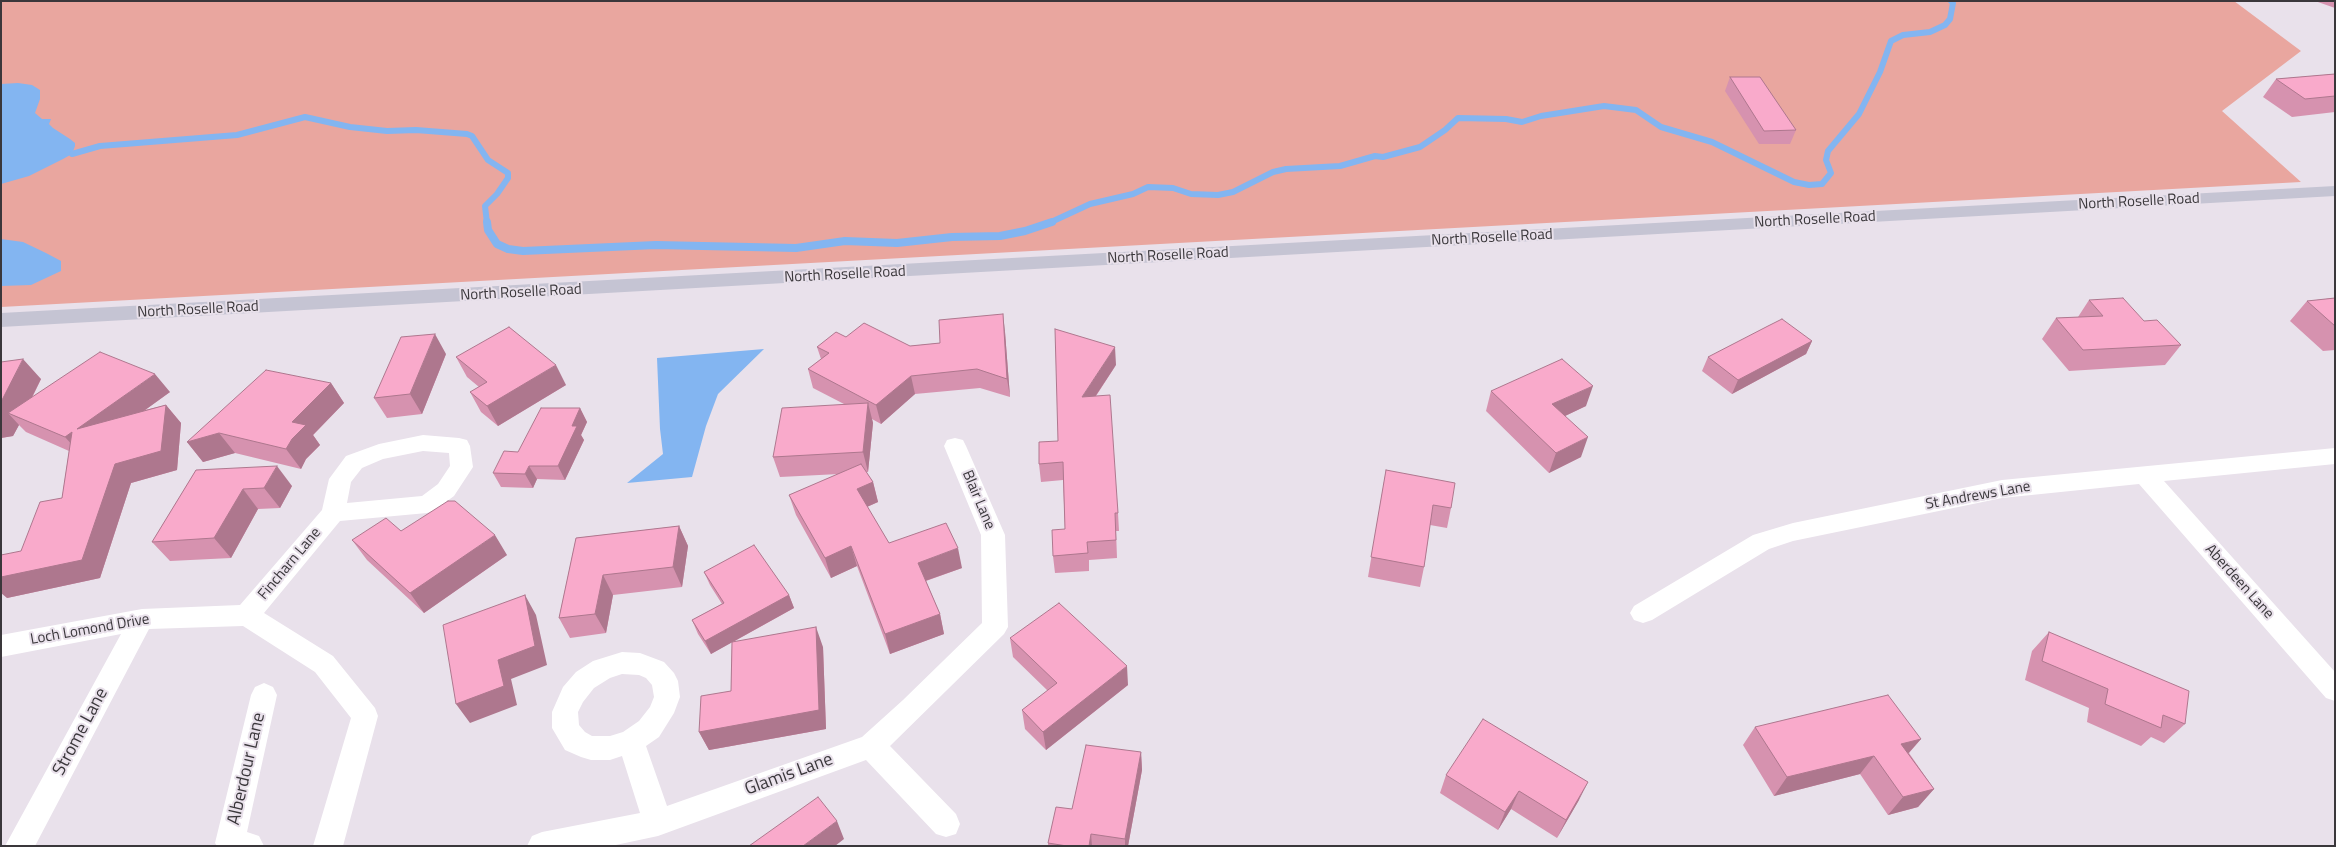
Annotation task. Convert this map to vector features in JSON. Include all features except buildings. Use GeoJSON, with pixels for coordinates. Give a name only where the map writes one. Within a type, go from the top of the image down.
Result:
{"type":"FeatureCollection","features":[{"type":"Feature","properties":{"kind":"main road","name":"North Roselle Road"},"geometry":{"type":"LineString","coordinates":[[1,320],[2335,191]]}},
{"type":"Feature","properties":{"kind":"street","name":"Fincharn Lane"},"geometry":{"type":"LineString","coordinates":[[247,615],[333,513],[340,479],[354,462],[379,452],[423,443],[459,446],[462,467],[446,490],[427,504],[333,513]]}},
{"type":"Feature","properties":{"kind":"street","name":"Blair Lane"},"geometry":{"type":"LineString","coordinates":[[955,446],[992,535],[995,627]]}},
{"type":"Feature","properties":{"kind":"street","name":"St Andrews Lane"},"geometry":{"type":"LineString","coordinates":[[1643,613],[1761,542],[1780,536],[2002,489],[2335,456]]}},
{"type":"Feature","properties":{"kind":"street","name":"Aberdeen Lane"},"geometry":{"type":"LineString","coordinates":[[2144,474],[2335,690]]}},
{"type":"Feature","properties":{"kind":"street","name":"Loch Lomond Drive"},"geometry":{"type":"LineString","coordinates":[[1,646],[142,618],[247,615]]}},
{"type":"Feature","properties":{"kind":"street"},"geometry":{"type":"LineString","coordinates":[[247,615],[324,664],[365,716],[328,846]]}},
{"type":"Feature","properties":{"kind":"street","name":"Strome Lane"},"geometry":{"type":"LineString","coordinates":[[20,846],[142,618]]}},
{"type":"Feature","properties":{"kind":"street","name":"Glamis Lane"},"geometry":{"type":"LineString","coordinates":[[542,846],[658,823],[871,746],[995,627]]}},
{"type":"Feature","properties":{"kind":"street","name":"Alberdour Lane"},"geometry":{"type":"LineString","coordinates":[[234,845],[264,695]]}},
{"type":"Feature","properties":{"kind":"street"},"geometry":{"type":"LineString","coordinates":[[630,741],[658,823]]}},
{"type":"Feature","properties":{"kind":"street"},"geometry":{"type":"LineString","coordinates":[[871,746],[946,824]]}},
{"type":"Feature","properties":{"kind":"shaded area"},"geometry":{"type":"Polygon","coordinates":[[[1,1],[2234,1],[2301,51],[2222,111],[2301,182],[1,307],[1,1]]]}},
{"type":"Feature","properties":{"kind":"water"},"geometry":{"type":"Polygon","coordinates":[[[18,83],[32,85],[40,90],[40,99],[35,113],[42,119],[51,119],[49,124],[75,143],[75,146],[72,154],[63,159],[29,176],[1,184],[1,84],[18,83]]]}},
{"type":"Feature","properties":{"kind":"water"},"geometry":{"type":"Polygon","coordinates":[[[1,239],[23,242],[61,261],[61,271],[31,285],[1,286],[1,239]]]}},
{"type":"Feature","properties":{"kind":"water"},"geometry":{"type":"Polygon","coordinates":[[[764,349],[718,394],[706,426],[692,477],[627,483],[663,454],[660,429],[657,358],[764,349]]]}},
{"type":"Feature","properties":{"kind":"waterway"},"geometry":{"type":"LineString","coordinates":[[1049,223],[1090,204],[1133,194],[1148,187],[1173,188],[1191,194],[1218,195],[1233,192],[1273,172],[1286,169],[1340,166],[1375,156],[1383,157],[1420,147],[1445,130],[1458,118],[1506,119],[1522,122],[1541,116],[1604,106],[1636,110],[1661,127],[1712,142],[1794,182],[1809,185],[1822,184],[1831,173],[1826,160],[1828,151],[1859,114],[1880,72],[1891,41],[1903,35],[1930,32],[1945,25],[1950,19],[1953,3],[1951,1]]}},
{"type":"Feature","properties":{"kind":"waterway"},"geometry":{"type":"LineString","coordinates":[[72,154],[100,146],[237,135],[305,117],[350,127],[387,131],[416,130],[467,134],[472,136],[488,160],[508,173],[508,178],[497,194],[485,206],[487,223]]}},
{"type":"Feature","properties":{"kind":"waterway"},"geometry":{"type":"LineString","coordinates":[[487,222],[488,230],[497,244],[508,249],[523,251],[656,245],[796,248],[845,241],[897,243],[952,237],[1000,236],[1025,231],[1049,223]]}}]}
